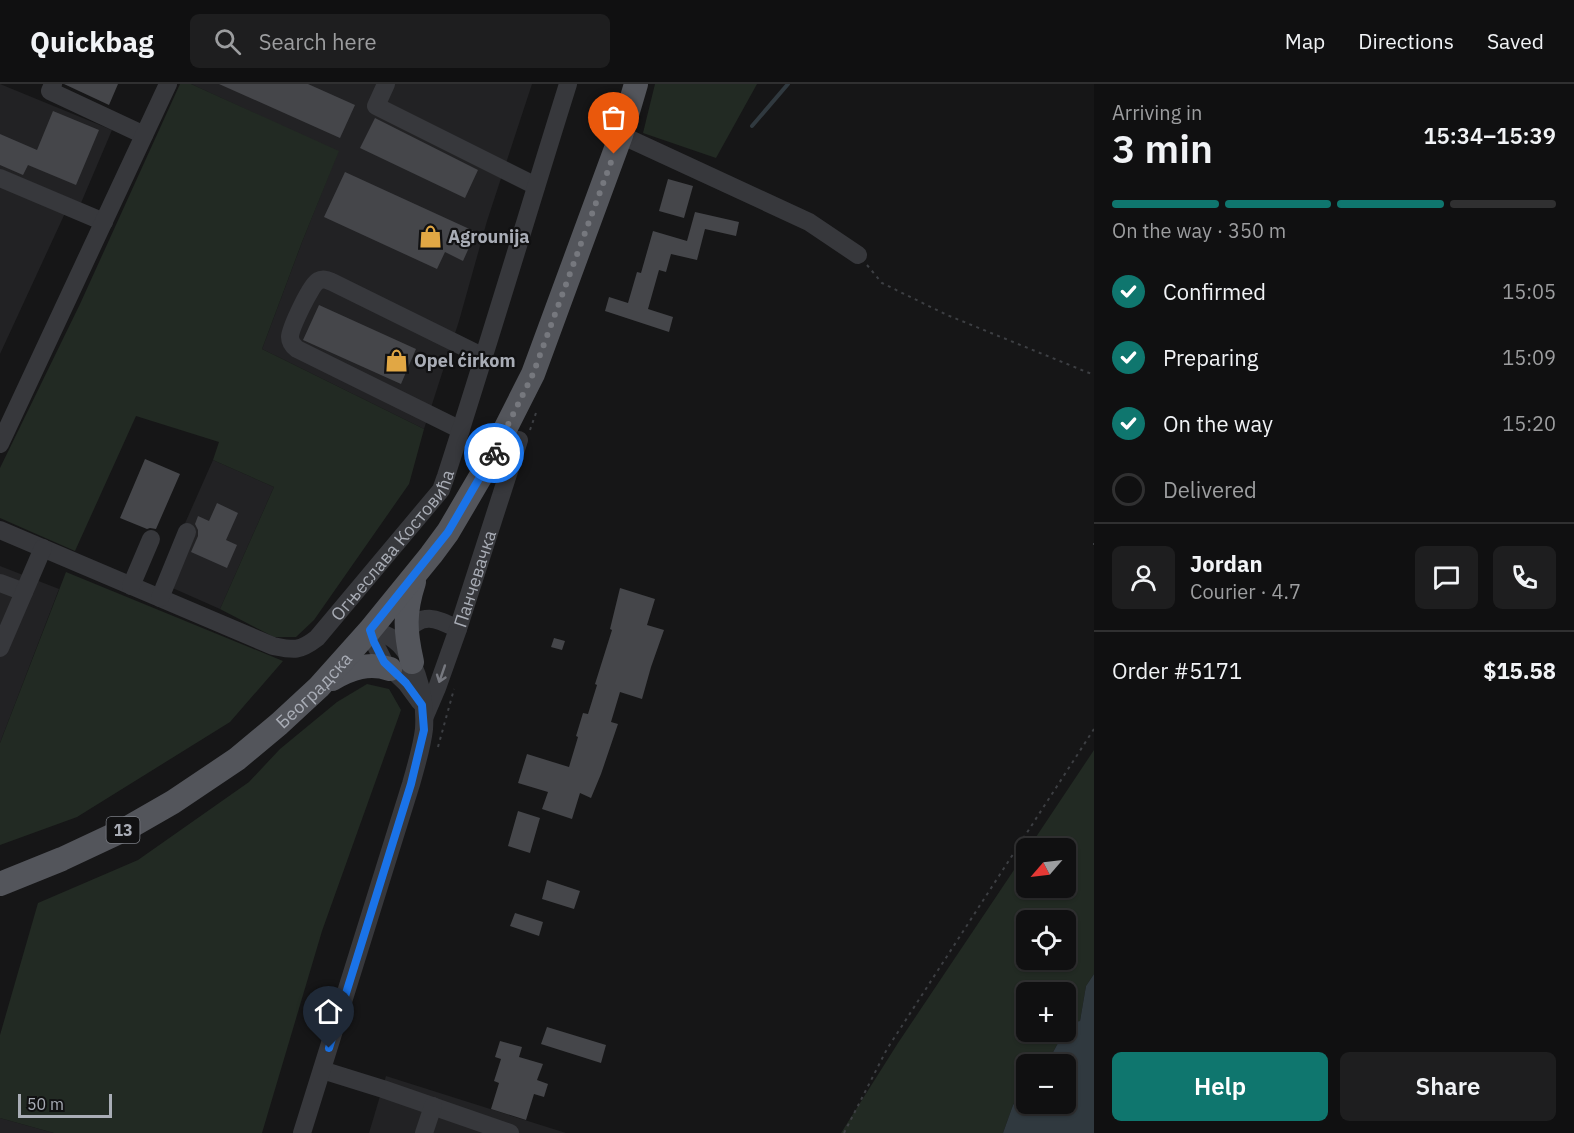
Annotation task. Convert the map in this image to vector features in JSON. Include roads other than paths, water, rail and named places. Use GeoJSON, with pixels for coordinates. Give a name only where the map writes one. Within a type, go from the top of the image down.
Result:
{"type":"FeatureCollection","features":[{"type":"Feature","properties":{"kind":"main road","name":"Београдска"},"geometry":{"type":"LineString","coordinates":[[0,884],[98,843],[173,802],[237,759],[319,687],[370,630],[417,572],[457,518],[526,389],[621,135],[636,84]]}},
{"type":"Feature","properties":{"kind":"main road"},"geometry":{"type":"LineString","coordinates":[[319,687],[351,669],[363,666],[401,666],[407,607],[417,572]]}},
{"type":"Feature","properties":{"kind":"street"},"geometry":{"type":"LineString","coordinates":[[53,84],[50,91],[144,135]]}},
{"type":"Feature","properties":{"kind":"street"},"geometry":{"type":"LineString","coordinates":[[0,444],[168,84]]}},
{"type":"Feature","properties":{"kind":"street"},"geometry":{"type":"LineString","coordinates":[[386,84],[376,106],[536,186]]}},
{"type":"Feature","properties":{"kind":"street","name":"Огњеслава Костовића"},"geometry":{"type":"LineString","coordinates":[[0,530],[273,646],[299,649],[309,645],[328,626],[441,490],[568,84]]}},
{"type":"Feature","properties":{"kind":"street"},"geometry":{"type":"LineString","coordinates":[[621,135],[809,222],[858,255]]}},
{"type":"Feature","properties":{"kind":"street"},"geometry":{"type":"LineString","coordinates":[[0,178],[104,222]]}},
{"type":"Feature","properties":{"kind":"street"},"geometry":{"type":"LineString","coordinates":[[461,430],[297,349],[292,345],[290,338],[292,328],[312,286],[323,279],[484,357]]}},
{"type":"Feature","properties":{"kind":"street","name":"Панчевачка"},"geometry":{"type":"LineString","coordinates":[[302,1133],[411,784],[422,743],[423,712],[437,688],[458,629],[519,440]]}},
{"type":"Feature","properties":{"kind":"street"},"geometry":{"type":"LineString","coordinates":[[160,598],[187,532]]}},
{"type":"Feature","properties":{"kind":"street"},"geometry":{"type":"LineString","coordinates":[[131,586],[151,539]]}},
{"type":"Feature","properties":{"kind":"street"},"geometry":{"type":"LineString","coordinates":[[0,648],[6,619],[24,592],[43,548]]}},
{"type":"Feature","properties":{"kind":"street"},"geometry":{"type":"LineString","coordinates":[[0,583],[24,592]]}},
{"type":"Feature","properties":{"kind":"street"},"geometry":{"type":"LineString","coordinates":[[406,632],[413,624],[429,618],[458,629]]}},
{"type":"Feature","properties":{"kind":"street"},"geometry":{"type":"LineString","coordinates":[[370,630],[384,634],[396,642],[401,666],[420,684],[423,712]]}},
{"type":"Feature","properties":{"kind":"street"},"geometry":{"type":"LineString","coordinates":[[322,1070],[510,1133]]}},
{"type":"Feature","properties":{"kind":"street"},"geometry":{"type":"LineString","coordinates":[[424,1133],[433,1106]]}},
{"type":"Feature","properties":{"kind":"waterway"},"geometry":{"type":"LineString","coordinates":[[752,126],[788,84]]}},
{"type":"Feature","properties":{"kind":"place","name":"Agrounija"},"geometry":{"type":"Point","coordinates":[430,236]}},
{"type":"Feature","properties":{"kind":"place","name":"Opel ćirkom"},"geometry":{"type":"Point","coordinates":[396,360]}}]}
